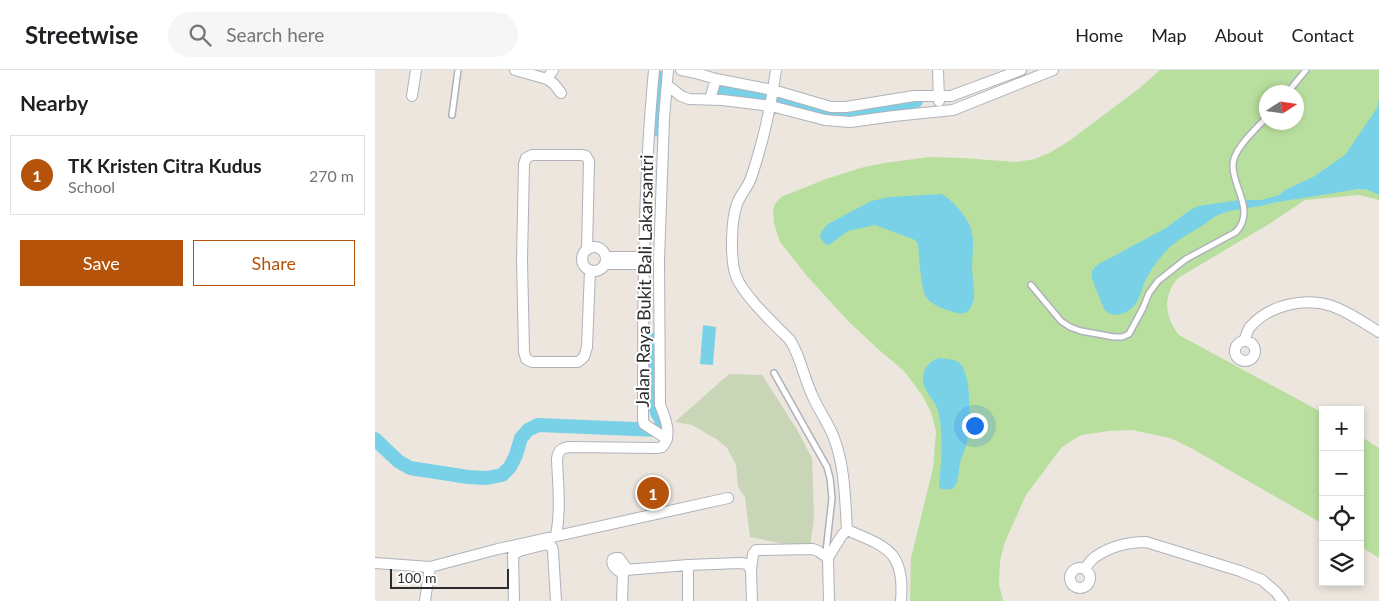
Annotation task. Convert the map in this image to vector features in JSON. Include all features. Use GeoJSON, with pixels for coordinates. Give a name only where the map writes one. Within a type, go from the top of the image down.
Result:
{"type":"FeatureCollection","features":[{"type":"Feature","properties":{"kind":"street"},"geometry":{"type":"LineString","coordinates":[[412,96],[416,70]]}},
{"type":"Feature","properties":{"kind":"street"},"geometry":{"type":"LineString","coordinates":[[515,70],[550,75],[561,94]]}},
{"type":"Feature","properties":{"kind":"street","name":"Jalan Raya Bukit Bali Lakarsantri"},"geometry":{"type":"LineString","coordinates":[[653,70],[649,122],[650,260],[643,420],[644,424],[661,435],[667,432],[660,405],[650,260],[668,70]]}},
{"type":"Feature","properties":{"kind":"street"},"geometry":{"type":"LineString","coordinates":[[681,70],[773,90],[831,107],[846,107],[914,96],[951,96],[1021,70]]}},
{"type":"Feature","properties":{"kind":"street"},"geometry":{"type":"LineString","coordinates":[[776,70],[771,106],[751,180],[737,203],[734,215],[733,257],[736,276],[746,292],[796,348],[812,397],[834,438],[840,457],[847,530],[828,558],[829,601]]}},
{"type":"Feature","properties":{"kind":"street"},"geometry":{"type":"LineString","coordinates":[[938,70],[939,112]]}},
{"type":"Feature","properties":{"kind":"street"},"geometry":{"type":"LineString","coordinates":[[667,85],[681,96],[689,99],[710,99],[771,106],[825,120],[850,122],[953,110],[1053,70]]}},
{"type":"Feature","properties":{"kind":"street"},"geometry":{"type":"LineString","coordinates":[[710,99],[716,79]]}},
{"type":"Feature","properties":{"kind":"street"},"geometry":{"type":"LineString","coordinates":[[587,250],[589,161],[586,156],[532,155],[526,158],[524,164],[522,260],[524,352],[526,359],[532,362],[577,362],[584,357],[587,347],[590,270]]}},
{"type":"Feature","properties":{"kind":"street"},"geometry":{"type":"LineString","coordinates":[[593,247],[600,248],[603,251],[605,260],[598,270],[590,270],[584,264],[584,253],[587,250],[593,247]]}},
{"type":"Feature","properties":{"kind":"street"},"geometry":{"type":"LineString","coordinates":[[605,260],[650,260]]}},
{"type":"Feature","properties":{"kind":"street"},"geometry":{"type":"LineString","coordinates":[[1244,341],[1249,328],[1261,317],[1277,308],[1292,303],[1331,306],[1379,332]]}},
{"type":"Feature","properties":{"kind":"street"},"geometry":{"type":"LineString","coordinates":[[556,536],[559,521],[557,459],[560,450],[569,447],[657,448],[665,444],[661,435]]}},
{"type":"Feature","properties":{"kind":"street"},"geometry":{"type":"LineString","coordinates":[[375,563],[430,567],[498,548],[727,498]]}},
{"type":"Feature","properties":{"kind":"street"},"geometry":{"type":"LineString","coordinates":[[847,530],[875,541],[887,549],[896,559],[901,572],[901,601]]}},
{"type":"Feature","properties":{"kind":"street"},"geometry":{"type":"LineString","coordinates":[[1084,569],[1095,557],[1116,546],[1131,542],[1147,542],[1240,571],[1262,580],[1283,601]]}},
{"type":"Feature","properties":{"kind":"street"},"geometry":{"type":"LineString","coordinates":[[515,601],[513,555],[519,551],[547,544],[552,547],[553,551],[556,601]]}},
{"type":"Feature","properties":{"kind":"street"},"geometry":{"type":"LineString","coordinates":[[752,601],[751,570],[753,554],[756,550],[813,549],[828,558]]}},
{"type":"Feature","properties":{"kind":"street"},"geometry":{"type":"LineString","coordinates":[[622,601],[625,572],[688,565],[740,563],[747,564],[751,570]]}},
{"type":"Feature","properties":{"kind":"street"},"geometry":{"type":"LineString","coordinates":[[688,565],[688,601]]}},
{"type":"Feature","properties":{"kind":"street"},"geometry":{"type":"LineString","coordinates":[[425,601],[430,567]]}},
{"type":"Feature","properties":{"kind":"lane"},"geometry":{"type":"LineString","coordinates":[[452,115],[458,70]]}},
{"type":"Feature","properties":{"kind":"lane"},"geometry":{"type":"LineString","coordinates":[[1294,85],[1306,70]]}},
{"type":"Feature","properties":{"kind":"lane"},"geometry":{"type":"LineString","coordinates":[[1031,285],[1061,321],[1070,327],[1114,337],[1129,334],[1149,293],[1158,281],[1186,259],[1237,232],[1243,225],[1244,209],[1233,165],[1235,156],[1241,147],[1259,126]]}},
{"type":"Feature","properties":{"kind":"lane"},"geometry":{"type":"LineString","coordinates":[[774,373],[821,456],[828,473],[832,498],[826,552],[828,558]]}},
{"type":"Feature","properties":{"kind":"green space"},"geometry":{"type":"Polygon","coordinates":[[[1160,70],[1379,70],[1379,200],[1359,195],[1305,200],[1269,224],[1178,278],[1169,292],[1167,307],[1174,328],[1179,335],[1319,411],[1319,522],[1191,448],[1170,438],[1132,430],[1081,435],[1062,447],[1026,495],[1005,542],[1000,561],[999,584],[1003,601],[910,601],[911,558],[933,468],[936,431],[931,412],[922,395],[904,371],[848,321],[807,276],[780,242],[774,224],[773,211],[775,204],[781,197],[826,179],[864,167],[930,157],[1016,162],[1035,159],[1069,141],[1141,87],[1160,70]]]}},
{"type":"Feature","properties":{"kind":"green space"},"geometry":{"type":"Polygon","coordinates":[[[729,374],[762,375],[796,428],[812,458],[814,517],[810,549],[750,537],[745,497],[738,487],[736,465],[727,448],[718,440],[692,425],[675,422],[729,374]]]}},
{"type":"Feature","properties":{"kind":"green space"},"geometry":{"type":"Polygon","coordinates":[[[1364,439],[1379,448],[1379,558],[1364,549],[1364,439]]]}},
{"type":"Feature","properties":{"kind":"water"},"geometry":{"type":"Polygon","coordinates":[[[1379,99],[1379,195],[1368,190],[1359,189],[1272,203],[1220,214],[1179,240],[1166,251],[1148,275],[1138,300],[1131,309],[1116,315],[1104,309],[1092,279],[1092,271],[1097,265],[1166,228],[1190,210],[1199,206],[1239,200],[1262,200],[1279,195],[1285,190],[1313,177],[1345,155],[1377,108],[1379,99]]]}},
{"type":"Feature","properties":{"kind":"water"},"geometry":{"type":"Polygon","coordinates":[[[941,194],[955,204],[963,214],[972,234],[974,298],[970,309],[964,313],[957,313],[942,308],[926,297],[918,244],[915,240],[875,225],[848,231],[829,245],[825,244],[820,237],[821,232],[828,224],[871,201],[890,197],[941,194]]]}},
{"type":"Feature","properties":{"kind":"water"},"geometry":{"type":"Polygon","coordinates":[[[703,325],[716,327],[713,365],[700,364],[703,325]]]}},
{"type":"Feature","properties":{"kind":"water"},"geometry":{"type":"Polygon","coordinates":[[[939,358],[956,361],[963,367],[968,387],[969,424],[967,444],[960,462],[957,483],[952,489],[941,489],[939,485],[942,450],[939,414],[923,382],[926,367],[939,358]]]}},
{"type":"Feature","properties":{"kind":"waterway"},"geometry":{"type":"LineString","coordinates":[[659,130],[660,78]]}},
{"type":"Feature","properties":{"kind":"waterway"},"geometry":{"type":"LineString","coordinates":[[719,87],[762,96]]}},
{"type":"Feature","properties":{"kind":"waterway"},"geometry":{"type":"LineString","coordinates":[[781,100],[844,111],[856,111],[916,101]]}},
{"type":"Feature","properties":{"kind":"waterway"},"geometry":{"type":"LineString","coordinates":[[655,339],[654,399],[657,413],[664,423]]}},
{"type":"Feature","properties":{"kind":"waterway"},"geometry":{"type":"LineString","coordinates":[[375,439],[398,461],[410,468],[487,478],[502,475],[510,467],[521,438],[528,430],[538,425],[658,430]]}},
{"type":"Feature","properties":{"kind":"place","name":"TK Kristen Citra Kudus"},"geometry":{"type":"Point","coordinates":[653,493]}}]}
